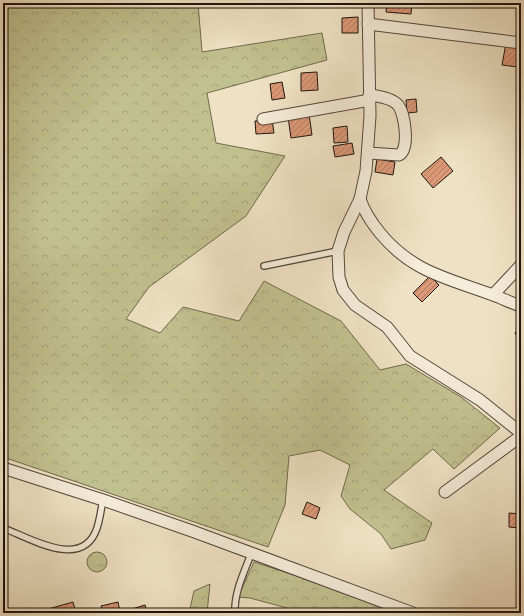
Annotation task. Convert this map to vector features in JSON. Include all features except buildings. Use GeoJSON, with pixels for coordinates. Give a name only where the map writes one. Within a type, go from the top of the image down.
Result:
{"type":"FeatureCollection","features":[{"type":"Feature","properties":{"kind":"street"},"geometry":{"type":"LineString","coordinates":[[368,3],[370,97],[368,153],[360,199],[344,232],[338,251],[343,290],[349,299],[387,327],[410,356],[480,400],[521,432]]}},
{"type":"Feature","properties":{"kind":"street"},"geometry":{"type":"LineString","coordinates":[[368,24],[521,43]]}},
{"type":"Feature","properties":{"kind":"street"},"geometry":{"type":"LineString","coordinates":[[263,119],[370,97],[383,97],[395,102],[399,106],[404,123],[406,147],[399,155],[368,153]]}},
{"type":"Feature","properties":{"kind":"street"},"geometry":{"type":"LineString","coordinates":[[360,199],[363,209],[396,252],[414,264],[444,278],[521,306]]}},
{"type":"Feature","properties":{"kind":"street"},"geometry":{"type":"LineString","coordinates":[[493,295],[521,265]]}},
{"type":"Feature","properties":{"kind":"street"},"geometry":{"type":"LineString","coordinates":[[445,492],[521,436]]}},
{"type":"Feature","properties":{"kind":"street"},"geometry":{"type":"LineString","coordinates":[[3,468],[103,500],[413,613]]}},
{"type":"Feature","properties":{"kind":"lane"},"geometry":{"type":"LineString","coordinates":[[264,266],[338,251]]}},
{"type":"Feature","properties":{"kind":"lane"},"geometry":{"type":"LineString","coordinates":[[3,528],[60,550],[73,551],[87,544],[97,529],[103,500]]}},
{"type":"Feature","properties":{"kind":"lane"},"geometry":{"type":"LineString","coordinates":[[236,613],[237,593],[251,554]]}},
{"type":"Feature","properties":{"kind":"green space"},"geometry":{"type":"Polygon","coordinates":[[[3,3],[198,3],[202,52],[322,33],[327,60],[207,93],[216,143],[285,156],[246,216],[149,287],[126,319],[160,333],[183,307],[239,321],[264,281],[341,321],[380,370],[406,364],[461,397],[500,428],[454,469],[433,449],[384,490],[432,523],[425,540],[391,549],[381,534],[350,509],[341,496],[350,465],[320,450],[289,456],[285,505],[268,547],[3,457],[3,3]]]}},
{"type":"Feature","properties":{"kind":"green space"},"geometry":{"type":"Polygon","coordinates":[[[93,552],[101,552],[107,558],[107,566],[101,572],[93,572],[87,566],[87,558],[93,552]]]}},
{"type":"Feature","properties":{"kind":"green space"},"geometry":{"type":"Polygon","coordinates":[[[254,562],[410,613],[298,613],[298,611],[250,598],[238,597],[254,562]]]}},
{"type":"Feature","properties":{"kind":"green space"},"geometry":{"type":"Polygon","coordinates":[[[210,584],[207,613],[189,613],[194,591],[210,584]]]}}]}
